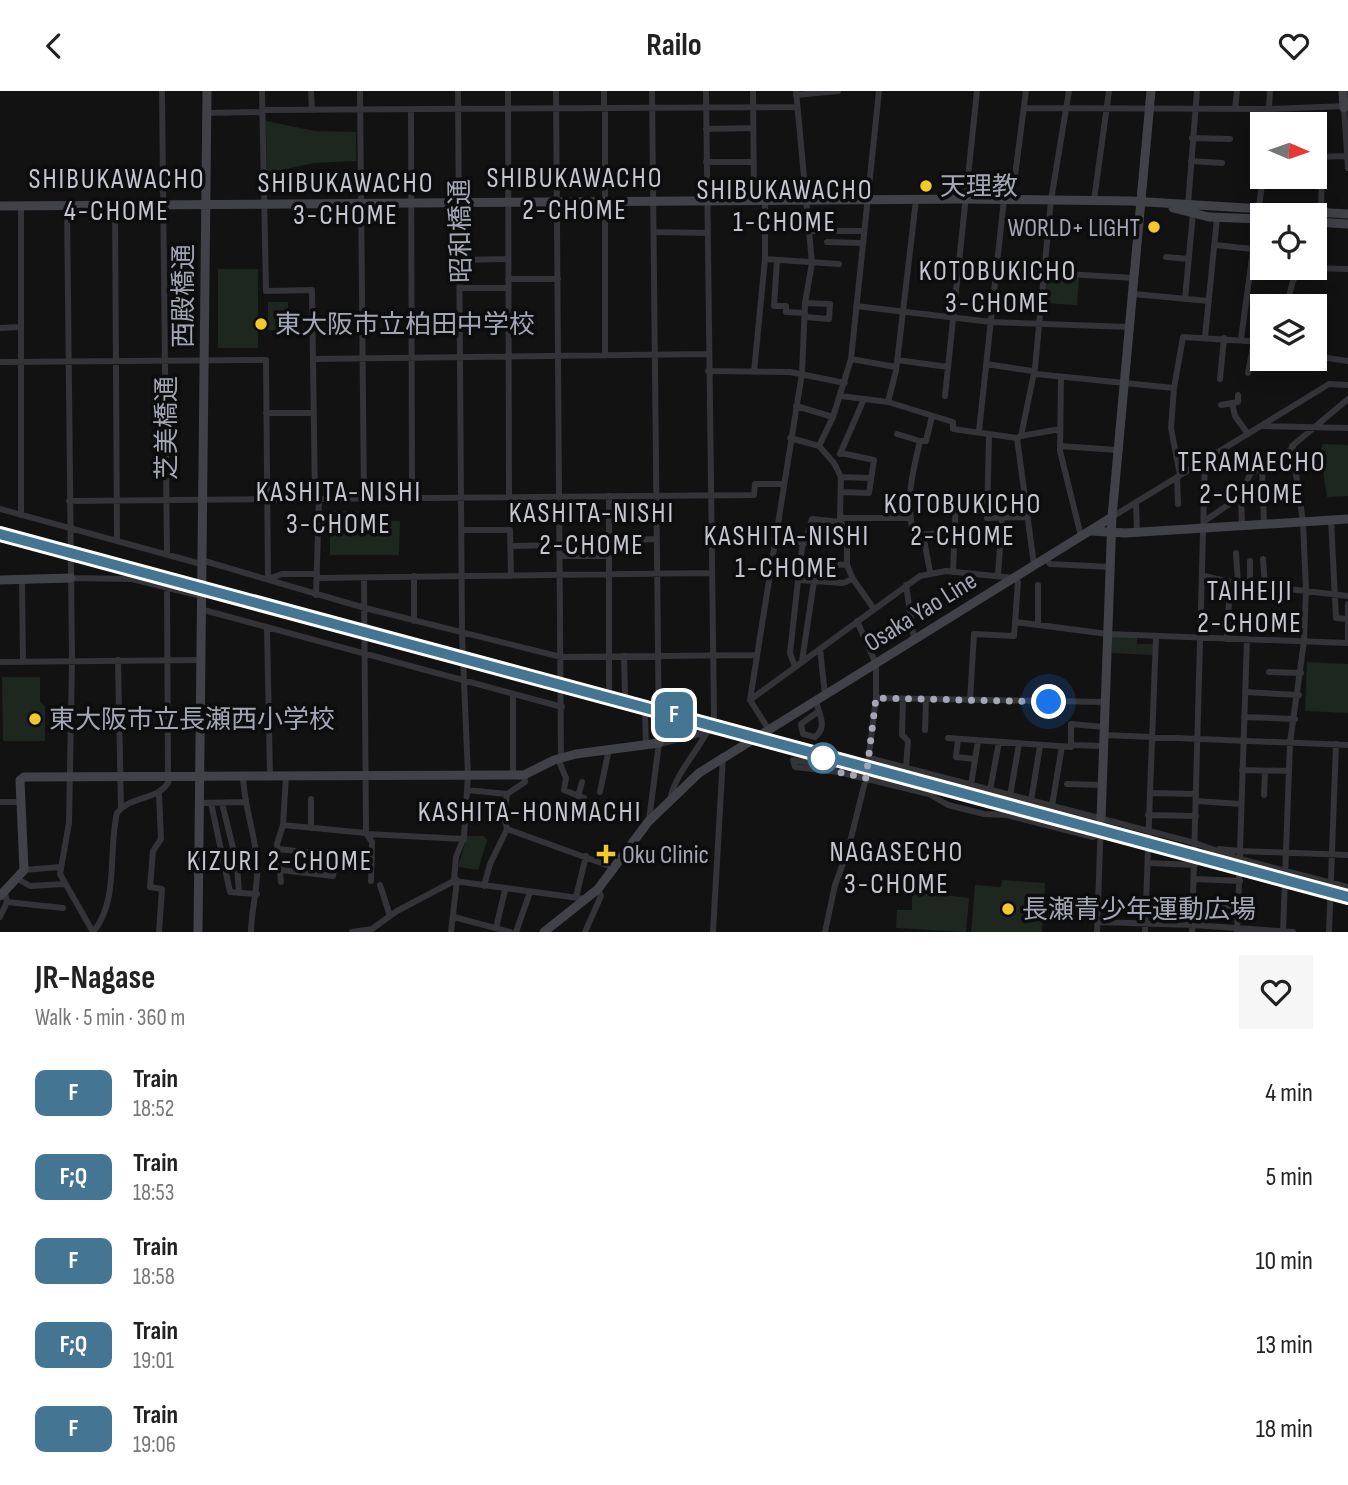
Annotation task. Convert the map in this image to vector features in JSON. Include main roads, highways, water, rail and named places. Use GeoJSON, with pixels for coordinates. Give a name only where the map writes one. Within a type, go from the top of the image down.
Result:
{"type":"FeatureCollection","features":[{"type":"Feature","properties":{"kind":"railway"},"geometry":{"type":"LineString","coordinates":[[0,534],[1348,897]]}},
{"type":"Feature","properties":{"kind":"train","name":"F"},"geometry":{"type":"LineString","coordinates":[[0,534],[702,722],[823,758],[1051,816],[1348,897]]}},
{"type":"Feature","properties":{"kind":"place","name":"天理教"},"geometry":{"type":"Point","coordinates":[926,186]}},
{"type":"Feature","properties":{"kind":"place","name":"WORLD+ LIGHT"},"geometry":{"type":"Point","coordinates":[1154,227]}},
{"type":"Feature","properties":{"kind":"place","name":"東大阪市立柏田中学校"},"geometry":{"type":"Point","coordinates":[261,324]}},
{"type":"Feature","properties":{"kind":"place","name":"東大阪市立長瀬西小学校"},"geometry":{"type":"Point","coordinates":[35,719]}},
{"type":"Feature","properties":{"kind":"place","name":"Oku Clinic"},"geometry":{"type":"Point","coordinates":[606,854]}},
{"type":"Feature","properties":{"kind":"place","name":"長瀬青少年運動広場"},"geometry":{"type":"Point","coordinates":[1008,909]}},
{"type":"Feature","properties":{"kind":"district","name":"SHIBUKAWACHO 2-CHOME"},"geometry":{"type":"Point","coordinates":[575,193]}},
{"type":"Feature","properties":{"kind":"district","name":"SHIBUKAWACHO 4-CHOME"},"geometry":{"type":"Point","coordinates":[117,194]}},
{"type":"Feature","properties":{"kind":"district","name":"SHIBUKAWACHO 3-CHOME"},"geometry":{"type":"Point","coordinates":[346,198]}},
{"type":"Feature","properties":{"kind":"district","name":"SHIBUKAWACHO 1-CHOME"},"geometry":{"type":"Point","coordinates":[785,205]}},
{"type":"Feature","properties":{"kind":"district","name":"KOTOBUKICHO 3-CHOME"},"geometry":{"type":"Point","coordinates":[998,286]}},
{"type":"Feature","properties":{"kind":"district","name":"TERAMAECHO 2-CHOME"},"geometry":{"type":"Point","coordinates":[1252,477]}},
{"type":"Feature","properties":{"kind":"district","name":"KASHITA-NISHI 3-CHOME"},"geometry":{"type":"Point","coordinates":[339,507]}},
{"type":"Feature","properties":{"kind":"district","name":"KOTOBUKICHO 2-CHOME"},"geometry":{"type":"Point","coordinates":[963,519]}},
{"type":"Feature","properties":{"kind":"district","name":"KASHITA-NISHI 2-CHOME"},"geometry":{"type":"Point","coordinates":[592,528]}},
{"type":"Feature","properties":{"kind":"district","name":"KASHITA-NISHI 1-CHOME"},"geometry":{"type":"Point","coordinates":[787,551]}},
{"type":"Feature","properties":{"kind":"district","name":"TAIHEIJI 2-CHOME"},"geometry":{"type":"Point","coordinates":[1250,606]}},
{"type":"Feature","properties":{"kind":"district","name":"KASHITA-HONMACHI"},"geometry":{"type":"Point","coordinates":[530,811]}},
{"type":"Feature","properties":{"kind":"district","name":"KIZURI 2-CHOME"},"geometry":{"type":"Point","coordinates":[280,860]}},
{"type":"Feature","properties":{"kind":"district","name":"NAGASECHO 3-CHOME"},"geometry":{"type":"Point","coordinates":[897,867]}}]}
